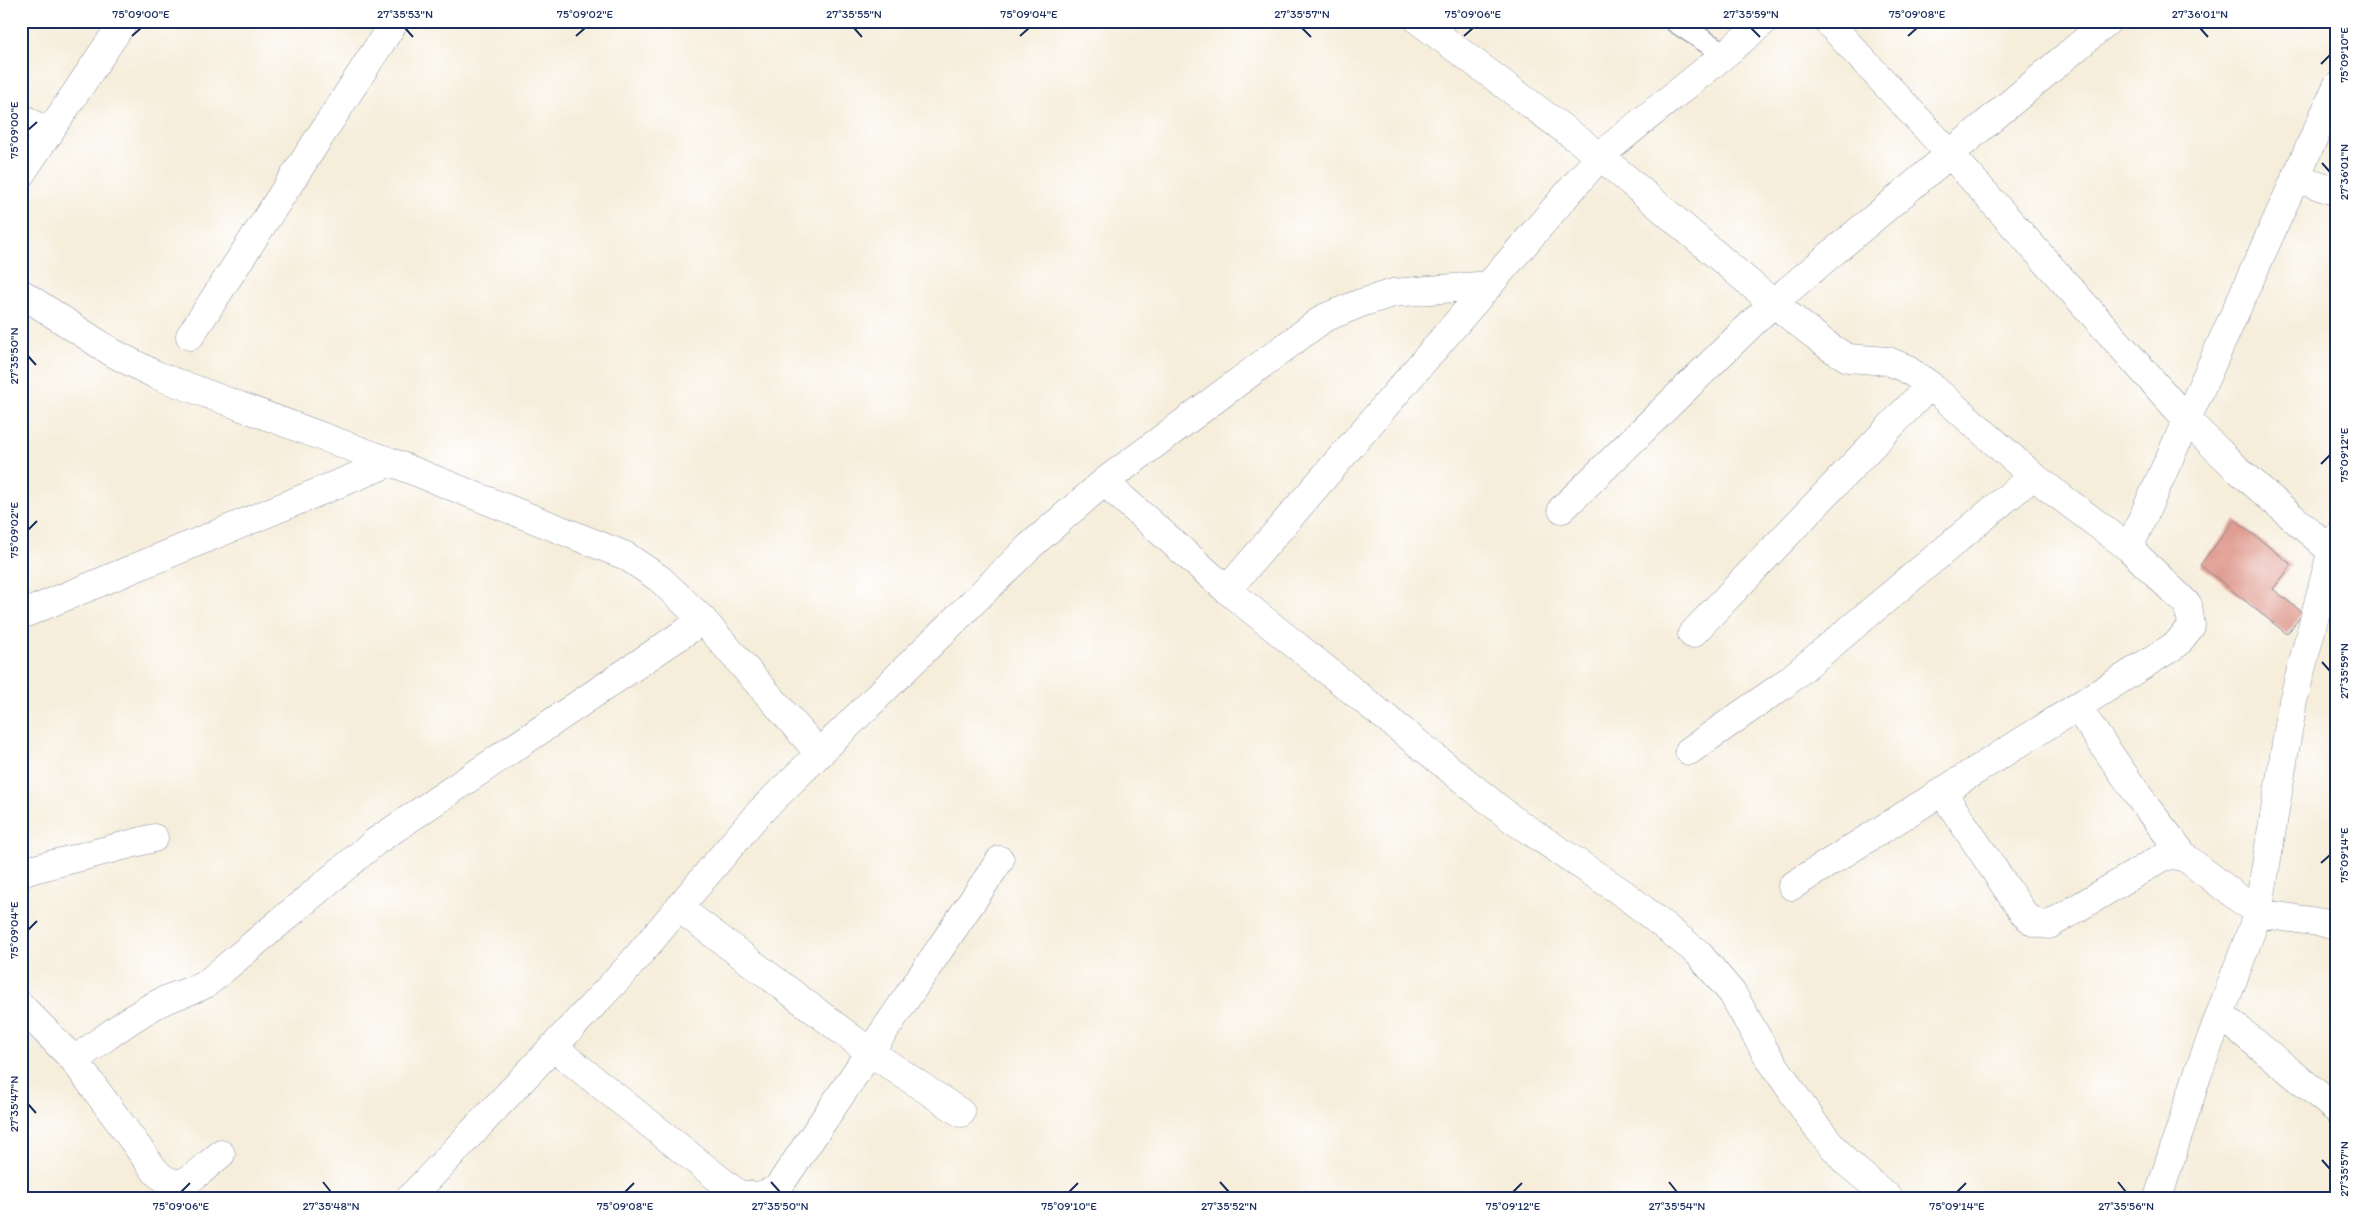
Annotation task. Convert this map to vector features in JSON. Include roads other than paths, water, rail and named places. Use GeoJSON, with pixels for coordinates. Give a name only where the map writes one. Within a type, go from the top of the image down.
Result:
{"type":"FeatureCollection","features":[{"type":"Feature","properties":{"kind":"street"},"geometry":{"type":"LineString","coordinates":[[21,174],[124,21]]}},
{"type":"Feature","properties":{"kind":"street"},"geometry":{"type":"LineString","coordinates":[[190,336],[395,21]]}},
{"type":"Feature","properties":{"kind":"street"},"geometry":{"type":"LineString","coordinates":[[1419,21],[1600,156],[1772,302],[1848,358],[1888,361],[1905,368],[1930,385],[2033,476],[2130,548],[2188,605],[2191,626],[2177,644],[1792,886]]}},
{"type":"Feature","properties":{"kind":"street"},"geometry":{"type":"LineString","coordinates":[[1227,590],[1600,156],[1642,120],[1726,55],[1764,21]]}},
{"type":"Feature","properties":{"kind":"street"},"geometry":{"type":"LineString","coordinates":[[1827,21],[1951,155],[2187,420],[2335,549],[2293,701],[2258,913],[2198,1073],[2158,1198]]}},
{"type":"Feature","properties":{"kind":"street"},"geometry":{"type":"LineString","coordinates":[[1562,509],[1772,302],[1951,155],[2108,21]]}},
{"type":"Feature","properties":{"kind":"street"},"geometry":{"type":"LineString","coordinates":[[2130,548],[2337,86]]}},
{"type":"Feature","properties":{"kind":"street"},"geometry":{"type":"LineString","coordinates":[[21,117],[49,134]]}},
{"type":"Feature","properties":{"kind":"street"},"geometry":{"type":"LineString","coordinates":[[2295,178],[2337,192]]}},
{"type":"Feature","properties":{"kind":"street"},"geometry":{"type":"LineString","coordinates":[[410,1198],[626,970],[756,816],[1030,546],[1104,482],[1324,318],[1393,293],[1490,285]]}},
{"type":"Feature","properties":{"kind":"street"},"geometry":{"type":"LineString","coordinates":[[21,293],[113,353],[156,375],[391,462],[626,556],[660,579],[703,620],[820,754]]}},
{"type":"Feature","properties":{"kind":"street"},"geometry":{"type":"LineString","coordinates":[[1692,634],[1930,385]]}},
{"type":"Feature","properties":{"kind":"street"},"geometry":{"type":"LineString","coordinates":[[21,615],[391,462]]}},
{"type":"Feature","properties":{"kind":"street"},"geometry":{"type":"LineString","coordinates":[[1689,751],[1782,686],[2033,476]]}},
{"type":"Feature","properties":{"kind":"street"},"geometry":{"type":"LineString","coordinates":[[1104,482],[1227,590],[1512,819],[1624,894],[1698,953],[1732,993],[1766,1053],[1815,1125],[1846,1162],[1889,1198]]}},
{"type":"Feature","properties":{"kind":"street"},"geometry":{"type":"LineString","coordinates":[[74,1060],[161,1002],[206,984],[375,842],[703,620]]}},
{"type":"Feature","properties":{"kind":"street"},"geometry":{"type":"LineString","coordinates":[[2077,707],[2147,808],[2186,858],[2258,913],[2337,925]]}},
{"type":"Feature","properties":{"kind":"street"},"geometry":{"type":"LineString","coordinates":[[1942,792],[2024,914],[2036,923],[2049,925],[2163,857],[2174,855],[2186,858]]}},
{"type":"Feature","properties":{"kind":"street"},"geometry":{"type":"LineString","coordinates":[[21,874],[30,870],[154,838]]}},
{"type":"Feature","properties":{"kind":"street"},"geometry":{"type":"LineString","coordinates":[[553,1047],[738,1194],[760,1196],[777,1189],[1000,860]]}},
{"type":"Feature","properties":{"kind":"street"},"geometry":{"type":"LineString","coordinates":[[679,908],[870,1052],[961,1113]]}},
{"type":"Feature","properties":{"kind":"street"},"geometry":{"type":"LineString","coordinates":[[21,1006],[74,1060],[156,1172],[166,1182],[183,1183],[221,1154]]}},
{"type":"Feature","properties":{"kind":"street"},"geometry":{"type":"LineString","coordinates":[[2220,1014],[2337,1110]]}},
{"type":"Feature","properties":{"kind":"lane"},"geometry":{"type":"LineString","coordinates":[[1674,21],[1726,55]]}}]}
